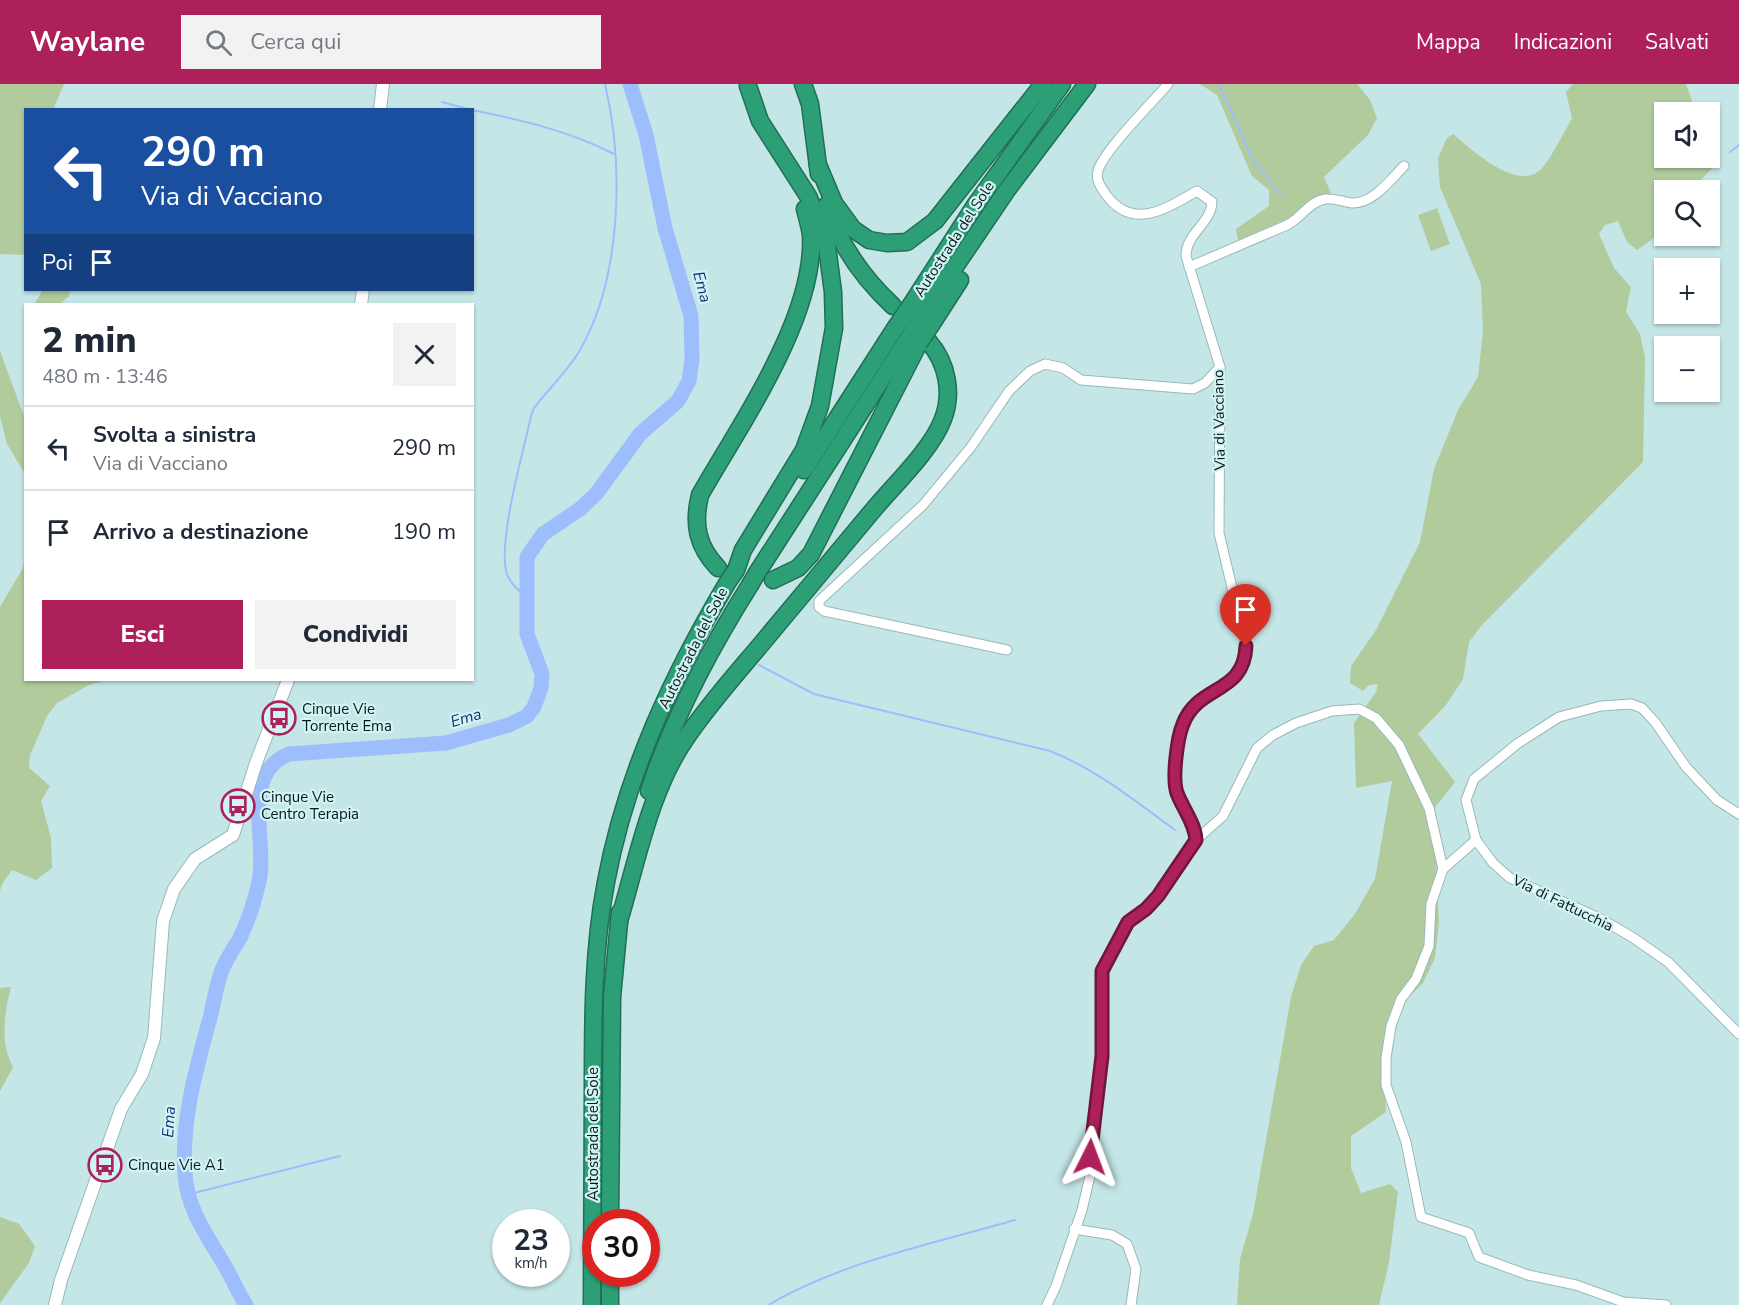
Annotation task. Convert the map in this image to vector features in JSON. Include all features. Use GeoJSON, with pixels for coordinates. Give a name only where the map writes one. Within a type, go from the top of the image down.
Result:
{"type":"FeatureCollection","features":[{"type":"Feature","properties":{"kind":"highway"},"geometry":{"type":"LineString","coordinates":[[803,84],[810,104],[818,165],[831,216],[844,246],[861,272],[892,306]]}},
{"type":"Feature","properties":{"kind":"highway"},"geometry":{"type":"LineString","coordinates":[[818,165],[834,203],[853,229],[869,240],[887,243],[907,242],[935,221],[1043,84]]}},
{"type":"Feature","properties":{"kind":"highway","name":"Autostrada del Sole"},"geometry":{"type":"LineString","coordinates":[[610,1209],[612,997],[619,921],[626,875],[639,821],[668,738],[711,650],[760,579],[914,337],[922,315],[976,204],[1062,84]]}},
{"type":"Feature","properties":{"kind":"highway","name":"Autostrada del Sole"},"geometry":{"type":"LineString","coordinates":[[922,315],[1007,190],[1087,84]]}},
{"type":"Feature","properties":{"kind":"highway"},"geometry":{"type":"LineString","coordinates":[[748,86],[760,121],[786,160],[808,196],[826,239],[833,292],[834,328],[820,406],[804,450],[727,573],[702,548],[695,515],[699,495],[784,344],[800,302],[809,263],[811,235],[805,208],[786,160]]}},
{"type":"Feature","properties":{"kind":"highway"},"geometry":{"type":"LineString","coordinates":[[619,921],[653,808],[670,766],[686,738],[717,697],[908,469],[940,426],[947,406],[947,383],[940,359],[914,337],[819,541],[798,568],[760,579]]}},
{"type":"Feature","properties":{"kind":"highway","name":"Autostrada del Sole"},"geometry":{"type":"LineString","coordinates":[[592,1305],[594,998],[606,883],[627,796],[652,730],[727,573],[914,337]]}},
{"type":"Feature","properties":{"kind":"highway"},"geometry":{"type":"LineString","coordinates":[[610,1287],[610,1305]]}},
{"type":"Feature","properties":{"kind":"street"},"geometry":{"type":"LineString","coordinates":[[380,108],[382,84]]}},
{"type":"Feature","properties":{"kind":"street","name":"Via di Vacciano"},"geometry":{"type":"LineString","coordinates":[[1168,84],[1110,152],[1097,171],[1099,185],[1113,203],[1134,215],[1150,214],[1197,191],[1207,195],[1212,202],[1211,212],[1186,246],[1189,267],[1220,367],[1219,533],[1246,646],[1245,661],[1230,683],[1194,704],[1182,725],[1176,765],[1176,791],[1195,831],[1196,840]]}},
{"type":"Feature","properties":{"kind":"street"},"geometry":{"type":"LineString","coordinates":[[1189,267],[1287,225],[1297,220],[1310,206],[1325,199],[1356,203],[1366,201],[1404,166]]}},
{"type":"Feature","properties":{"kind":"street"},"geometry":{"type":"LineString","coordinates":[[1007,650],[824,610],[819,607],[819,601],[924,505],[971,447],[1009,391],[1030,371],[1045,364],[1063,368],[1081,380],[1193,389],[1205,383],[1220,367]]}},
{"type":"Feature","properties":{"kind":"street"},"geometry":{"type":"LineString","coordinates":[[55,1305],[61,1280],[121,1109],[141,1074],[154,1038],[163,921],[174,890],[195,859],[233,835],[256,763],[288,681]]}},
{"type":"Feature","properties":{"kind":"street","name":"Via di Fattucchia"},"geometry":{"type":"LineString","coordinates":[[1739,814],[1717,800],[1686,767],[1642,708],[1631,704],[1601,706],[1559,717],[1517,744],[1474,779],[1466,800],[1476,840],[1493,863],[1510,878],[1599,918],[1668,962],[1739,1034]]}},
{"type":"Feature","properties":{"kind":"street"},"geometry":{"type":"LineString","coordinates":[[1047,1305],[1056,1286],[1090,1176],[1090,1139],[1102,1056],[1102,971],[1128,922],[1146,909],[1158,896],[1196,840],[1223,816],[1257,748],[1273,735],[1296,723],[1332,711],[1359,709],[1376,718],[1399,745],[1429,808],[1443,869]]}},
{"type":"Feature","properties":{"kind":"street"},"geometry":{"type":"LineString","coordinates":[[1476,840],[1443,869],[1431,904],[1429,946],[1416,979],[1401,999],[1391,1026],[1386,1058],[1386,1085],[1406,1142],[1421,1217],[1469,1233],[1479,1257],[1528,1275],[1576,1285],[1623,1302],[1666,1305]]}},
{"type":"Feature","properties":{"kind":"street"},"geometry":{"type":"LineString","coordinates":[[1074,1229],[1113,1235],[1128,1244],[1136,1269],[1131,1305]]}},
{"type":"Feature","properties":{"kind":"green space"},"geometry":{"type":"Polygon","coordinates":[[[0,84],[64,84],[54,107],[58,108],[24,108],[24,255],[0,254],[0,84]]]}},
{"type":"Feature","properties":{"kind":"green space"},"geometry":{"type":"Polygon","coordinates":[[[1200,84],[1357,84],[1370,100],[1377,118],[1368,135],[1324,177],[1331,193],[1303,205],[1294,216],[1238,240],[1236,229],[1269,206],[1269,190],[1252,176],[1217,95],[1200,84]]]}},
{"type":"Feature","properties":{"kind":"green space"},"geometry":{"type":"Polygon","coordinates":[[[1573,84],[1686,84],[1692,102],[1654,102],[1654,168],[1713,168],[1700,180],[1654,180],[1654,238],[1637,250],[1627,242],[1618,221],[1605,225],[1599,234],[1614,268],[1631,287],[1626,312],[1640,334],[1645,358],[1643,462],[1481,626],[1469,642],[1463,679],[1446,705],[1418,734],[1455,782],[1428,816],[1436,858],[1439,922],[1435,958],[1423,983],[1405,1001],[1383,1066],[1386,1112],[1351,1136],[1351,1168],[1361,1193],[1390,1184],[1398,1192],[1389,1262],[1379,1305],[1237,1305],[1240,1259],[1253,1214],[1291,997],[1301,965],[1314,946],[1334,940],[1355,914],[1375,879],[1392,781],[1356,788],[1354,723],[1376,692],[1378,684],[1369,685],[1363,691],[1350,683],[1351,666],[1376,630],[1420,542],[1434,469],[1458,410],[1478,377],[1483,330],[1481,284],[1440,187],[1438,158],[1447,138],[1453,134],[1496,167],[1522,176],[1533,174],[1547,162],[1572,118],[1566,92],[1573,84]]]}},
{"type":"Feature","properties":{"kind":"green space"},"geometry":{"type":"Polygon","coordinates":[[[1437,208],[1450,244],[1431,251],[1418,215],[1437,208]]]}},
{"type":"Feature","properties":{"kind":"green space"},"geometry":{"type":"Polygon","coordinates":[[[42,291],[71,291],[69,296],[61,303],[35,303],[42,291]]]}},
{"type":"Feature","properties":{"kind":"green space"},"geometry":{"type":"Polygon","coordinates":[[[0,351],[24,416],[24,472],[7,444],[0,416],[0,351]]]}},
{"type":"Feature","properties":{"kind":"green space"},"geometry":{"type":"Polygon","coordinates":[[[24,562],[24,681],[103,681],[89,685],[57,703],[47,716],[30,755],[29,768],[50,786],[41,801],[51,838],[52,868],[36,880],[12,870],[0,891],[0,607],[23,568],[24,562]]]}},
{"type":"Feature","properties":{"kind":"green space"},"geometry":{"type":"Polygon","coordinates":[[[11,987],[4,1028],[6,1048],[13,1067],[0,1091],[0,988],[11,987]]]}},
{"type":"Feature","properties":{"kind":"green space"},"geometry":{"type":"Polygon","coordinates":[[[0,1217],[19,1224],[35,1246],[29,1263],[0,1303],[0,1217]]]}},
{"type":"Feature","properties":{"kind":"waterway"},"geometry":{"type":"LineString","coordinates":[[529,599],[512,583],[506,571],[506,537],[509,516],[534,408],[580,350],[594,321],[604,289],[611,255],[617,184],[611,115],[605,84]]}},
{"type":"Feature","properties":{"kind":"waterway","name":"Ema"},"geometry":{"type":"LineString","coordinates":[[246,1305],[193,1209],[185,1174],[184,1154],[187,1115],[218,982],[246,925],[259,882],[261,866],[259,810],[264,777],[274,764],[289,754],[446,743],[509,725],[527,716],[534,707],[541,688],[542,674],[527,634],[527,557],[543,534],[580,509],[596,494],[640,434],[678,401],[689,381],[692,359],[691,316],[665,228],[646,135],[630,84]]}},
{"type":"Feature","properties":{"kind":"waterway"},"geometry":{"type":"LineString","coordinates":[[1219,84],[1253,160],[1281,195]]}},
{"type":"Feature","properties":{"kind":"waterway"},"geometry":{"type":"LineString","coordinates":[[442,102],[464,108]]}},
{"type":"Feature","properties":{"kind":"waterway"},"geometry":{"type":"LineString","coordinates":[[474,110],[545,127],[614,154]]}},
{"type":"Feature","properties":{"kind":"waterway"},"geometry":{"type":"LineString","coordinates":[[1730,152],[1739,145]]}},
{"type":"Feature","properties":{"kind":"waterway"},"geometry":{"type":"LineString","coordinates":[[759,665],[814,694],[1050,751],[1099,776],[1175,830]]}},
{"type":"Feature","properties":{"kind":"waterway"},"geometry":{"type":"LineString","coordinates":[[190,1194],[340,1156]]}},
{"type":"Feature","properties":{"kind":"waterway"},"geometry":{"type":"LineString","coordinates":[[768,1305],[797,1290],[858,1265],[1015,1220]]}},
{"type":"Feature","properties":{"kind":"place","name":"Cinque Vie Torrente Ema"},"geometry":{"type":"Point","coordinates":[279,718]}},
{"type":"Feature","properties":{"kind":"place","name":"Cinque Vie Centro Terapia"},"geometry":{"type":"Point","coordinates":[238,806]}},
{"type":"Feature","properties":{"kind":"place","name":"Cinque Vie A1"},"geometry":{"type":"Point","coordinates":[105,1165]}},
{"type":"Feature","properties":{"kind":"route"},"geometry":{"type":"LineString","coordinates":[[1090,1157],[1090,1139],[1102,1056],[1102,971],[1128,922],[1146,909],[1158,896],[1196,840],[1195,831],[1176,791],[1176,765],[1182,725],[1194,704],[1230,683],[1241,672],[1245,661],[1246,646]]}}]}
